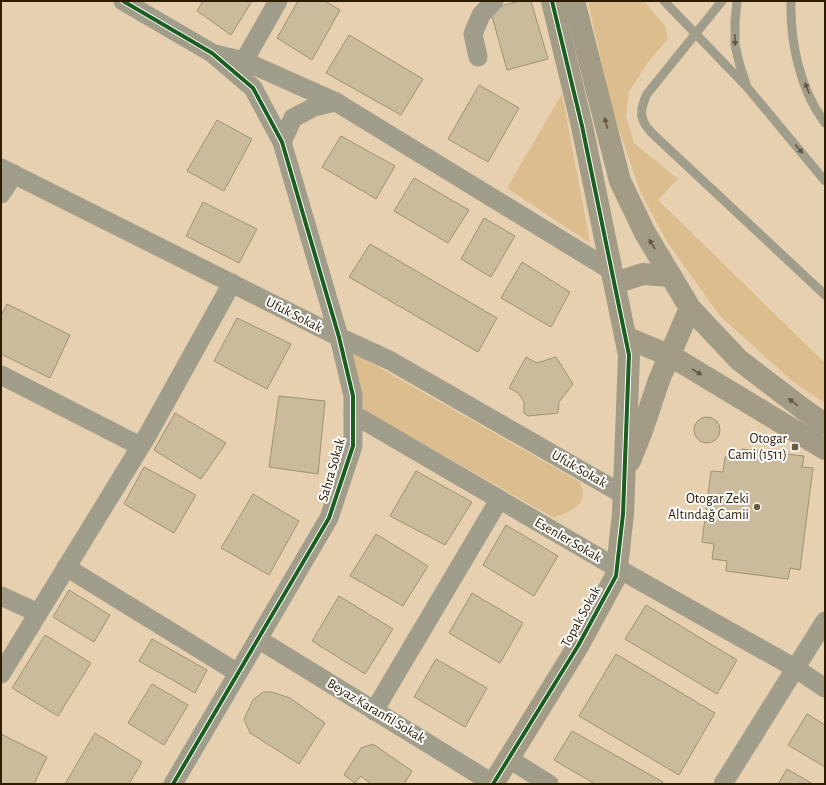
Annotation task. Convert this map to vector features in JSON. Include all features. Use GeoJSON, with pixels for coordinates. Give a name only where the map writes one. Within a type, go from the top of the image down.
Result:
{"type":"FeatureCollection","features":[{"type":"Feature","properties":{"kind":"street"},"geometry":{"type":"LineString","coordinates":[[122,1],[212,53],[244,61],[336,102],[614,277],[643,274],[671,276]]}},
{"type":"Feature","properties":{"kind":"street"},"geometry":{"type":"LineString","coordinates":[[244,61],[278,1]]}},
{"type":"Feature","properties":{"kind":"street"},"geometry":{"type":"LineString","coordinates":[[478,57],[473,34],[481,15],[494,1]]}},
{"type":"Feature","properties":{"kind":"street","name":"Topak Sokak"},"geometry":{"type":"LineString","coordinates":[[494,784],[578,646],[616,576],[623,514],[629,355],[582,126],[552,1]]}},
{"type":"Feature","properties":{"kind":"street"},"geometry":{"type":"LineString","coordinates":[[574,1],[620,181],[645,233],[690,308],[740,360],[807,412],[825,424]]}},
{"type":"Feature","properties":{"kind":"street","name":"Sahra Sokak"},"geometry":{"type":"LineString","coordinates":[[173,784],[329,518],[353,446],[353,396],[339,337],[282,142],[253,88],[212,53]]}},
{"type":"Feature","properties":{"kind":"street"},"geometry":{"type":"LineString","coordinates":[[282,142],[293,118],[314,107],[336,102]]}},
{"type":"Feature","properties":{"kind":"street"},"geometry":{"type":"LineString","coordinates":[[1,194],[7,171]]}},
{"type":"Feature","properties":{"kind":"street","name":"Ufuk Sokak"},"geometry":{"type":"LineString","coordinates":[[7,171],[339,337],[389,360],[624,486]]}},
{"type":"Feature","properties":{"kind":"street"},"geometry":{"type":"LineString","coordinates":[[1,674],[140,446],[232,284]]}},
{"type":"Feature","properties":{"kind":"street"},"geometry":{"type":"LineString","coordinates":[[624,486],[659,380],[671,356],[690,308]]}},
{"type":"Feature","properties":{"kind":"street"},"geometry":{"type":"LineString","coordinates":[[625,336],[671,356],[825,449]]}},
{"type":"Feature","properties":{"kind":"street"},"geometry":{"type":"LineString","coordinates":[[1,375],[140,446]]}},
{"type":"Feature","properties":{"kind":"street","name":"Esenler Sokak"},"geometry":{"type":"LineString","coordinates":[[353,414],[617,568],[795,668],[825,688]]}},
{"type":"Feature","properties":{"kind":"street"},"geometry":{"type":"LineString","coordinates":[[374,710],[499,500]]}},
{"type":"Feature","properties":{"kind":"street"},"geometry":{"type":"LineString","coordinates":[[66,567],[238,673]]}},
{"type":"Feature","properties":{"kind":"street"},"geometry":{"type":"LineString","coordinates":[[1,596],[38,613]]}},
{"type":"Feature","properties":{"kind":"street"},"geometry":{"type":"LineString","coordinates":[[723,784],[825,621]]}},
{"type":"Feature","properties":{"kind":"street","name":"Beyaz Karanfil Sokak"},"geometry":{"type":"LineString","coordinates":[[258,639],[494,784]]}},
{"type":"Feature","properties":{"kind":"street"},"geometry":{"type":"LineString","coordinates":[[508,759],[549,784]]}},
{"type":"Feature","properties":{"kind":"lane"},"geometry":{"type":"LineString","coordinates":[[664,1],[747,87],[825,181]]}},
{"type":"Feature","properties":{"kind":"lane"},"geometry":{"type":"LineString","coordinates":[[722,1],[647,94],[642,103],[641,116],[645,127],[825,295]]}},
{"type":"Feature","properties":{"kind":"lane"},"geometry":{"type":"LineString","coordinates":[[738,1],[735,22],[735,45],[747,87]]}},
{"type":"Feature","properties":{"kind":"lane"},"geometry":{"type":"LineString","coordinates":[[791,1],[793,36],[802,78],[810,98],[825,123]]}},
{"type":"Feature","properties":{"kind":"shaded area"},"geometry":{"type":"Polygon","coordinates":[[[588,1],[644,1],[665,26],[668,39],[648,62],[629,92],[626,117],[634,143],[678,179],[658,200],[825,363],[825,403],[791,380],[720,316],[667,242],[640,191],[611,106],[588,1]]]}},
{"type":"Feature","properties":{"kind":"shaded area"},"geometry":{"type":"Polygon","coordinates":[[[562,94],[590,243],[507,188],[562,94]]]}},
{"type":"Feature","properties":{"kind":"shaded area"},"geometry":{"type":"Polygon","coordinates":[[[352,352],[580,482],[583,494],[580,503],[568,512],[554,518],[365,411],[354,384],[352,352]]]}},
{"type":"Feature","properties":{"kind":"building"},"geometry":{"type":"Polygon","coordinates":[[[203,1],[252,1],[231,35],[197,11],[203,1]]]}},
{"type":"Feature","properties":{"kind":"building"},"geometry":{"type":"Polygon","coordinates":[[[298,1],[325,1],[340,10],[312,60],[277,38],[298,1]]]}},
{"type":"Feature","properties":{"kind":"building"},"geometry":{"type":"Polygon","coordinates":[[[519,1],[531,1],[548,59],[507,70],[490,9],[519,1]]]}},
{"type":"Feature","properties":{"kind":"building"},"geometry":{"type":"Polygon","coordinates":[[[349,35],[423,79],[401,115],[326,73],[349,35]]]}},
{"type":"Feature","properties":{"kind":"building"},"geometry":{"type":"Polygon","coordinates":[[[479,85],[519,108],[488,162],[448,139],[479,85]]]}},
{"type":"Feature","properties":{"kind":"building"},"geometry":{"type":"Polygon","coordinates":[[[217,120],[252,139],[224,191],[187,171],[217,120]]]}},
{"type":"Feature","properties":{"kind":"building"},"geometry":{"type":"Polygon","coordinates":[[[341,136],[395,166],[376,199],[322,167],[341,136]]]}},
{"type":"Feature","properties":{"kind":"building"},"geometry":{"type":"Polygon","coordinates":[[[414,178],[469,210],[448,243],[394,211],[414,178]]]}},
{"type":"Feature","properties":{"kind":"building"},"geometry":{"type":"Polygon","coordinates":[[[203,202],[257,229],[239,263],[186,236],[203,202]]]}},
{"type":"Feature","properties":{"kind":"building"},"geometry":{"type":"Polygon","coordinates":[[[484,218],[515,236],[491,277],[461,259],[484,218]]]}},
{"type":"Feature","properties":{"kind":"building"},"geometry":{"type":"Polygon","coordinates":[[[370,244],[497,318],[478,352],[349,277],[370,244]]]}},
{"type":"Feature","properties":{"kind":"building"},"geometry":{"type":"Polygon","coordinates":[[[522,262],[570,292],[551,327],[501,298],[522,262]]]}},
{"type":"Feature","properties":{"kind":"building"},"geometry":{"type":"Polygon","coordinates":[[[7,304],[70,335],[50,378],[1,354],[1,316],[7,304]]]}},
{"type":"Feature","properties":{"kind":"building"},"geometry":{"type":"Polygon","coordinates":[[[237,318],[291,344],[267,389],[214,361],[237,318]]]}},
{"type":"Feature","properties":{"kind":"building"},"geometry":{"type":"Polygon","coordinates":[[[526,357],[537,363],[556,357],[573,384],[559,402],[558,413],[528,416],[524,413],[524,402],[518,393],[509,388],[526,357]]]}},
{"type":"Feature","properties":{"kind":"building"},"geometry":{"type":"Polygon","coordinates":[[[279,396],[325,401],[318,474],[269,467],[279,396]]]}},
{"type":"Feature","properties":{"kind":"building"},"geometry":{"type":"Polygon","coordinates":[[[175,413],[226,443],[201,479],[154,450],[175,413]]]}},
{"type":"Feature","properties":{"kind":"building"},"geometry":{"type":"Polygon","coordinates":[[[707,417],[716,421],[720,430],[716,439],[707,443],[698,439],[694,430],[698,421],[707,417]]]}},
{"type":"Feature","properties":{"kind":"building","name":"Otogar Zeki Altındağ Camii"},"geometry":{"type":"Polygon","coordinates":[[[742,449],[804,456],[802,467],[813,468],[800,570],[790,568],[788,579],[726,571],[727,561],[712,559],[714,544],[702,542],[711,471],[723,472],[725,457],[740,459],[742,449]]]}},
{"type":"Feature","properties":{"kind":"building"},"geometry":{"type":"Polygon","coordinates":[[[144,467],[196,495],[174,533],[124,504],[144,467]]]}},
{"type":"Feature","properties":{"kind":"building"},"geometry":{"type":"Polygon","coordinates":[[[416,471],[472,502],[445,545],[390,516],[416,471]]]}},
{"type":"Feature","properties":{"kind":"building"},"geometry":{"type":"Polygon","coordinates":[[[253,494],[299,521],[269,575],[221,548],[253,494]]]}},
{"type":"Feature","properties":{"kind":"building"},"geometry":{"type":"Polygon","coordinates":[[[506,525],[558,556],[534,596],[483,565],[506,525]]]}},
{"type":"Feature","properties":{"kind":"building"},"geometry":{"type":"Polygon","coordinates":[[[376,534],[428,566],[403,606],[350,576],[376,534]]]}},
{"type":"Feature","properties":{"kind":"building"},"geometry":{"type":"Polygon","coordinates":[[[69,590],[110,615],[94,642],[53,617],[69,590]]]}},
{"type":"Feature","properties":{"kind":"building"},"geometry":{"type":"Polygon","coordinates":[[[472,593],[523,623],[500,663],[449,633],[472,593]]]}},
{"type":"Feature","properties":{"kind":"building"},"geometry":{"type":"Polygon","coordinates":[[[339,596],[393,629],[365,674],[312,641],[339,596]]]}},
{"type":"Feature","properties":{"kind":"building"},"geometry":{"type":"Polygon","coordinates":[[[646,605],[737,660],[717,694],[625,639],[646,605]]]}},
{"type":"Feature","properties":{"kind":"building"},"geometry":{"type":"Polygon","coordinates":[[[45,635],[91,663],[58,716],[12,688],[45,635]]]}},
{"type":"Feature","properties":{"kind":"building"},"geometry":{"type":"Polygon","coordinates":[[[152,639],[207,670],[195,693],[139,661],[152,639]]]}},
{"type":"Feature","properties":{"kind":"building"},"geometry":{"type":"Polygon","coordinates":[[[616,654],[715,713],[679,775],[579,716],[616,654]]]}},
{"type":"Feature","properties":{"kind":"building"},"geometry":{"type":"Polygon","coordinates":[[[436,659],[487,688],[465,727],[414,697],[436,659]]]}},
{"type":"Feature","properties":{"kind":"building"},"geometry":{"type":"Polygon","coordinates":[[[152,684],[188,705],[164,745],[128,723],[152,684]]]}},
{"type":"Feature","properties":{"kind":"building"},"geometry":{"type":"Polygon","coordinates":[[[263,692],[272,692],[290,698],[325,723],[299,764],[250,733],[244,719],[253,700],[263,692]]]}},
{"type":"Feature","properties":{"kind":"building"},"geometry":{"type":"Polygon","coordinates":[[[807,714],[825,725],[825,767],[788,745],[807,714]]]}},
{"type":"Feature","properties":{"kind":"building"},"geometry":{"type":"Polygon","coordinates":[[[572,731],[663,782],[662,784],[595,784],[554,760],[572,731]]]}},
{"type":"Feature","properties":{"kind":"building"},"geometry":{"type":"Polygon","coordinates":[[[95,733],[142,762],[129,784],[65,784],[95,733]]]}},
{"type":"Feature","properties":{"kind":"building"},"geometry":{"type":"Polygon","coordinates":[[[1,734],[47,757],[34,784],[1,784],[1,734]]]}},
{"type":"Feature","properties":{"kind":"building"},"geometry":{"type":"Polygon","coordinates":[[[373,744],[412,771],[404,784],[371,784],[361,776],[355,783],[344,775],[361,748],[373,744]]]}},
{"type":"Feature","properties":{"kind":"building"},"geometry":{"type":"Polygon","coordinates":[[[787,769],[813,784],[778,784],[787,769]]]}},
{"type":"Feature","properties":{"kind":"cycle path"},"geometry":{"type":"LineString","coordinates":[[123,1],[212,53],[253,88],[282,142],[339,337],[353,396],[353,446],[329,518],[173,784]]}},
{"type":"Feature","properties":{"kind":"cycle path"},"geometry":{"type":"LineString","coordinates":[[493,784],[578,646],[616,576],[623,514],[629,355],[582,126],[552,1]]}},
{"type":"Feature","properties":{"kind":"place","name":"Otogar Cami (1511)"},"geometry":{"type":"Point","coordinates":[795,447]}},
{"type":"Feature","properties":{"kind":"place","name":"Otogar Zeki Altındağ Camii"},"geometry":{"type":"Point","coordinates":[757,507]}}]}
